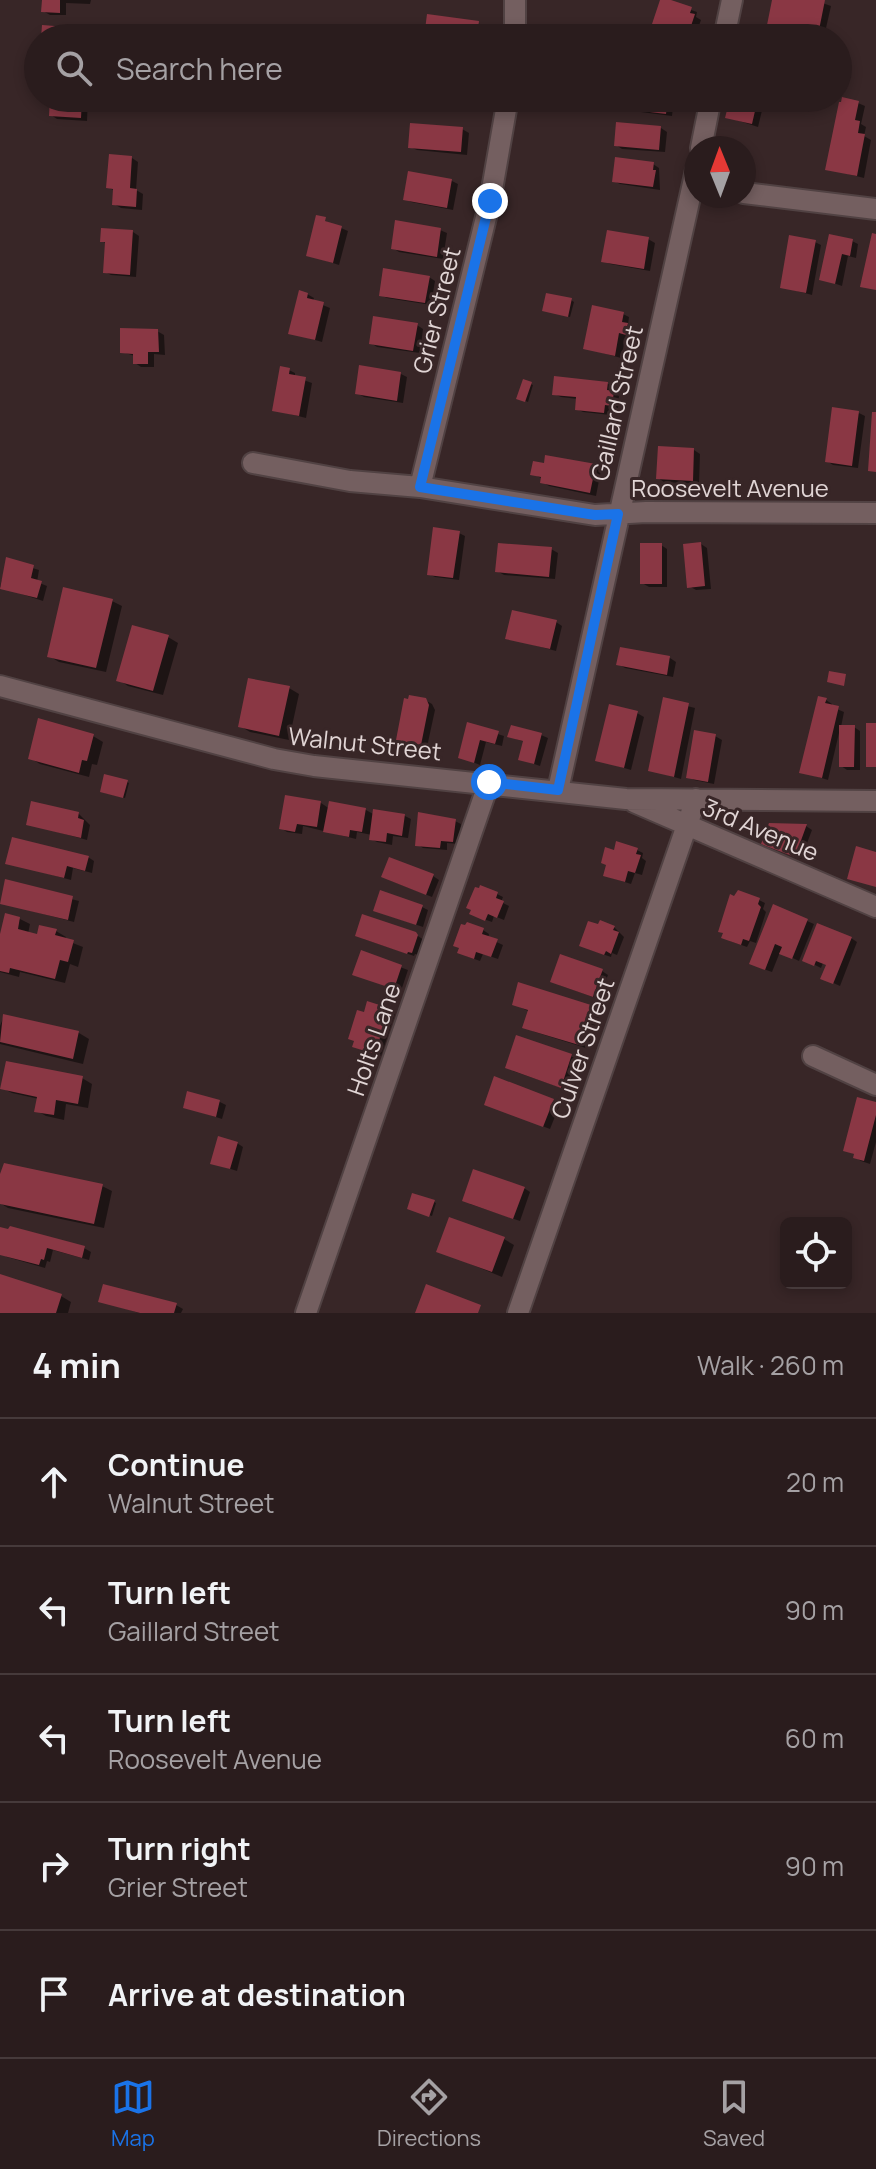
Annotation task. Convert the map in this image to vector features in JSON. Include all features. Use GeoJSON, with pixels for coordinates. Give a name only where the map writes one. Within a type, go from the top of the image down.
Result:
{"type":"FeatureCollection","features":[{"type":"Feature","properties":{"kind":"street"},"geometry":{"type":"LineString","coordinates":[[515,0],[515,24]]}},
{"type":"Feature","properties":{"kind":"street"},"geometry":{"type":"LineString","coordinates":[[727,24],[732,0]]}},
{"type":"Feature","properties":{"kind":"street","name":"Grier Street"},"geometry":{"type":"LineString","coordinates":[[420,487],[490,201],[506,112]]}},
{"type":"Feature","properties":{"kind":"street"},"geometry":{"type":"LineString","coordinates":[[703,136],[708,112]]}},
{"type":"Feature","properties":{"kind":"street"},"geometry":{"type":"LineString","coordinates":[[756,194],[876,209]]}},
{"type":"Feature","properties":{"kind":"street","name":"Gaillard Street"},"geometry":{"type":"LineString","coordinates":[[558,790],[689,208]]}},
{"type":"Feature","properties":{"kind":"street","name":"Roosevelt Avenue"},"geometry":{"type":"LineString","coordinates":[[253,463],[350,481],[420,487],[595,515],[646,512],[876,513]]}},
{"type":"Feature","properties":{"kind":"street","name":"Walnut Street"},"geometry":{"type":"LineString","coordinates":[[0,686],[285,761],[340,769],[489,782],[626,799],[876,801]]}},
{"type":"Feature","properties":{"kind":"street","name":"Holts Lane"},"geometry":{"type":"LineString","coordinates":[[306,1313],[489,782]]}},
{"type":"Feature","properties":{"kind":"street","name":"3rd Avenue"},"geometry":{"type":"LineString","coordinates":[[626,799],[876,907]]}},
{"type":"Feature","properties":{"kind":"street","name":"Culver Street"},"geometry":{"type":"LineString","coordinates":[[518,1313],[696,799]]}},
{"type":"Feature","properties":{"kind":"street"},"geometry":{"type":"LineString","coordinates":[[813,1056],[876,1085]]}},
{"type":"Feature","properties":{"kind":"building"},"geometry":{"type":"Polygon","coordinates":[[[42,0],[60,0],[60,13],[41,12],[42,0]]]}},
{"type":"Feature","properties":{"kind":"building"},"geometry":{"type":"Polygon","coordinates":[[[660,0],[692,7],[690,13],[695,14],[692,24],[652,24],[660,0]]]}},
{"type":"Feature","properties":{"kind":"building"},"geometry":{"type":"Polygon","coordinates":[[[772,0],[825,0],[820,24],[767,24],[772,0]]]}},
{"type":"Feature","properties":{"kind":"building"},"geometry":{"type":"Polygon","coordinates":[[[427,14],[479,21],[479,24],[426,24],[427,14]]]}},
{"type":"Feature","properties":{"kind":"building"},"geometry":{"type":"Polygon","coordinates":[[[852,99],[859,101],[855,120],[860,121],[858,133],[865,134],[857,176],[825,170],[837,112],[852,112],[852,99]]]}},
{"type":"Feature","properties":{"kind":"building"},"geometry":{"type":"Polygon","coordinates":[[[49,112],[81,112],[81,118],[49,116],[49,112]]]}},
{"type":"Feature","properties":{"kind":"building"},"geometry":{"type":"Polygon","coordinates":[[[726,112],[755,112],[752,124],[725,118],[726,112]]]}},
{"type":"Feature","properties":{"kind":"building"},"geometry":{"type":"Polygon","coordinates":[[[616,122],[661,126],[659,150],[614,146],[616,122]]]}},
{"type":"Feature","properties":{"kind":"building"},"geometry":{"type":"Polygon","coordinates":[[[410,123],[463,127],[461,152],[408,148],[410,123]]]}},
{"type":"Feature","properties":{"kind":"building"},"geometry":{"type":"Polygon","coordinates":[[[109,154],[132,156],[130,188],[137,189],[136,207],[112,205],[113,189],[106,188],[109,154]]]}},
{"type":"Feature","properties":{"kind":"building"},"geometry":{"type":"Polygon","coordinates":[[[615,157],[654,162],[653,187],[612,182],[615,157]]]}},
{"type":"Feature","properties":{"kind":"building"},"geometry":{"type":"Polygon","coordinates":[[[408,171],[452,179],[447,208],[403,200],[408,171]]]}},
{"type":"Feature","properties":{"kind":"building"},"geometry":{"type":"Polygon","coordinates":[[[316,215],[342,226],[333,263],[306,256],[316,215]]]}},
{"type":"Feature","properties":{"kind":"building"},"geometry":{"type":"Polygon","coordinates":[[[395,220],[441,228],[437,257],[391,249],[395,220]]]}},
{"type":"Feature","properties":{"kind":"building"},"geometry":{"type":"Polygon","coordinates":[[[101,228],[133,230],[130,275],[103,273],[105,242],[100,242],[101,228]]]}},
{"type":"Feature","properties":{"kind":"building"},"geometry":{"type":"Polygon","coordinates":[[[607,230],[649,237],[644,269],[601,262],[607,230]]]}},
{"type":"Feature","properties":{"kind":"building"},"geometry":{"type":"Polygon","coordinates":[[[872,233],[876,234],[876,290],[860,287],[872,233]]]}},
{"type":"Feature","properties":{"kind":"building"},"geometry":{"type":"Polygon","coordinates":[[[829,234],[853,239],[850,256],[842,254],[835,284],[819,280],[829,234]]]}},
{"type":"Feature","properties":{"kind":"building"},"geometry":{"type":"Polygon","coordinates":[[[789,235],[816,240],[806,293],[780,288],[789,235]]]}},
{"type":"Feature","properties":{"kind":"building"},"geometry":{"type":"Polygon","coordinates":[[[383,268],[430,276],[425,303],[379,296],[383,268]]]}},
{"type":"Feature","properties":{"kind":"building"},"geometry":{"type":"Polygon","coordinates":[[[299,290],[308,293],[307,298],[324,302],[315,340],[288,334],[299,290]]]}},
{"type":"Feature","properties":{"kind":"building"},"geometry":{"type":"Polygon","coordinates":[[[546,293],[572,298],[568,317],[542,311],[546,293]]]}},
{"type":"Feature","properties":{"kind":"building"},"geometry":{"type":"Polygon","coordinates":[[[592,305],[624,312],[622,322],[628,323],[626,335],[619,333],[615,356],[583,349],[592,305]]]}},
{"type":"Feature","properties":{"kind":"building"},"geometry":{"type":"Polygon","coordinates":[[[373,316],[418,323],[413,351],[369,344],[373,316]]]}},
{"type":"Feature","properties":{"kind":"building"},"geometry":{"type":"Polygon","coordinates":[[[120,328],[158,329],[159,352],[148,352],[148,364],[133,364],[133,354],[120,353],[120,328]]]}},
{"type":"Feature","properties":{"kind":"building"},"geometry":{"type":"Polygon","coordinates":[[[359,365],[401,372],[397,401],[355,394],[359,365]]]}},
{"type":"Feature","properties":{"kind":"building"},"geometry":{"type":"Polygon","coordinates":[[[280,366],[290,368],[289,374],[306,377],[299,416],[272,411],[280,366]]]}},
{"type":"Feature","properties":{"kind":"building"},"geometry":{"type":"Polygon","coordinates":[[[554,376],[608,382],[607,390],[614,391],[612,406],[605,405],[604,413],[575,410],[576,397],[552,395],[554,376]]]}},
{"type":"Feature","properties":{"kind":"building"},"geometry":{"type":"Polygon","coordinates":[[[523,379],[532,382],[525,402],[516,399],[523,379]]]}},
{"type":"Feature","properties":{"kind":"building"},"geometry":{"type":"Polygon","coordinates":[[[832,407],[859,411],[852,466],[825,462],[832,407]]]}},
{"type":"Feature","properties":{"kind":"building"},"geometry":{"type":"Polygon","coordinates":[[[872,412],[876,412],[876,472],[868,471],[872,412]]]}},
{"type":"Feature","properties":{"kind":"building"},"geometry":{"type":"Polygon","coordinates":[[[658,446],[694,448],[693,481],[656,479],[658,446]]]}},
{"type":"Feature","properties":{"kind":"building"},"geometry":{"type":"Polygon","coordinates":[[[545,455],[596,464],[590,493],[540,483],[541,477],[530,475],[533,461],[544,463],[545,455]]]}},
{"type":"Feature","properties":{"kind":"building"},"geometry":{"type":"Polygon","coordinates":[[[433,527],[460,531],[453,578],[427,575],[433,527]]]}},
{"type":"Feature","properties":{"kind":"building"},"geometry":{"type":"Polygon","coordinates":[[[701,542],[705,586],[687,588],[683,544],[701,542]]]}},
{"type":"Feature","properties":{"kind":"building"},"geometry":{"type":"Polygon","coordinates":[[[498,543],[552,547],[549,577],[495,572],[498,543]]]}},
{"type":"Feature","properties":{"kind":"building"},"geometry":{"type":"Polygon","coordinates":[[[640,543],[662,543],[662,584],[640,584],[640,543]]]}},
{"type":"Feature","properties":{"kind":"building"},"geometry":{"type":"Polygon","coordinates":[[[6,557],[34,565],[31,578],[42,581],[37,598],[0,589],[6,557]]]}},
{"type":"Feature","properties":{"kind":"building"},"geometry":{"type":"Polygon","coordinates":[[[63,587],[113,599],[96,668],[47,657],[63,587]]]}},
{"type":"Feature","properties":{"kind":"building"},"geometry":{"type":"Polygon","coordinates":[[[512,610],[557,620],[550,649],[505,639],[512,610]]]}},
{"type":"Feature","properties":{"kind":"building"},"geometry":{"type":"Polygon","coordinates":[[[132,625],[169,635],[153,691],[116,681],[132,625]]]}},
{"type":"Feature","properties":{"kind":"building"},"geometry":{"type":"Polygon","coordinates":[[[620,647],[670,656],[667,675],[616,665],[620,647]]]}},
{"type":"Feature","properties":{"kind":"building"},"geometry":{"type":"Polygon","coordinates":[[[829,671],[846,674],[844,686],[827,682],[829,671]]]}},
{"type":"Feature","properties":{"kind":"building"},"geometry":{"type":"Polygon","coordinates":[[[248,678],[290,686],[279,736],[238,727],[248,678]]]}},
{"type":"Feature","properties":{"kind":"building"},"geometry":{"type":"Polygon","coordinates":[[[409,695],[426,698],[429,705],[421,745],[396,740],[404,698],[408,699],[409,695]]]}},
{"type":"Feature","properties":{"kind":"building"},"geometry":{"type":"Polygon","coordinates":[[[818,696],[827,698],[825,703],[839,706],[822,778],[799,773],[818,696]]]}},
{"type":"Feature","properties":{"kind":"building"},"geometry":{"type":"Polygon","coordinates":[[[663,697],[689,703],[674,777],[648,771],[663,697]]]}},
{"type":"Feature","properties":{"kind":"building"},"geometry":{"type":"Polygon","coordinates":[[[609,704],[638,711],[624,768],[595,761],[609,704]]]}},
{"type":"Feature","properties":{"kind":"building"},"geometry":{"type":"Polygon","coordinates":[[[38,718],[94,734],[87,761],[82,760],[79,773],[28,759],[38,718]]]}},
{"type":"Feature","properties":{"kind":"building"},"geometry":{"type":"Polygon","coordinates":[[[467,722],[499,731],[495,744],[480,740],[474,763],[458,758],[467,722]]]}},
{"type":"Feature","properties":{"kind":"building"},"geometry":{"type":"Polygon","coordinates":[[[866,723],[876,723],[876,767],[866,767],[866,723]]]}},
{"type":"Feature","properties":{"kind":"building"},"geometry":{"type":"Polygon","coordinates":[[[511,725],[542,733],[534,764],[518,760],[523,741],[507,737],[511,725]]]}},
{"type":"Feature","properties":{"kind":"building"},"geometry":{"type":"Polygon","coordinates":[[[839,725],[855,725],[854,767],[839,767],[839,725]]]}},
{"type":"Feature","properties":{"kind":"building"},"geometry":{"type":"Polygon","coordinates":[[[694,730],[716,734],[708,782],[686,778],[694,730]]]}},
{"type":"Feature","properties":{"kind":"building"},"geometry":{"type":"Polygon","coordinates":[[[104,774],[128,780],[123,798],[100,792],[104,774]]]}},
{"type":"Feature","properties":{"kind":"building"},"geometry":{"type":"Polygon","coordinates":[[[285,795],[321,801],[317,827],[297,824],[295,832],[279,829],[285,795]]]}},
{"type":"Feature","properties":{"kind":"building"},"geometry":{"type":"Polygon","coordinates":[[[31,801],[79,812],[78,818],[84,820],[81,838],[26,825],[31,801]]]}},
{"type":"Feature","properties":{"kind":"building"},"geometry":{"type":"Polygon","coordinates":[[[329,801],[366,808],[362,832],[350,830],[349,837],[323,832],[329,801]]]}},
{"type":"Feature","properties":{"kind":"building"},"geometry":{"type":"Polygon","coordinates":[[[373,809],[405,814],[402,836],[387,833],[386,842],[369,840],[373,809]]]}},
{"type":"Feature","properties":{"kind":"building"},"geometry":{"type":"Polygon","coordinates":[[[418,812],[456,819],[453,842],[441,841],[440,848],[415,846],[418,812]]]}},
{"type":"Feature","properties":{"kind":"building"},"geometry":{"type":"Polygon","coordinates":[[[769,823],[807,824],[795,857],[761,844],[769,823]]]}},
{"type":"Feature","properties":{"kind":"building"},"geometry":{"type":"Polygon","coordinates":[[[12,837],[89,856],[85,871],[67,866],[64,878],[5,864],[12,837]]]}},
{"type":"Feature","properties":{"kind":"building"},"geometry":{"type":"Polygon","coordinates":[[[616,841],[638,848],[636,854],[641,855],[635,873],[628,871],[625,882],[603,876],[606,865],[601,863],[605,847],[614,850],[616,841]]]}},
{"type":"Feature","properties":{"kind":"building"},"geometry":{"type":"Polygon","coordinates":[[[856,846],[876,852],[876,887],[847,879],[856,846]]]}},
{"type":"Feature","properties":{"kind":"building"},"geometry":{"type":"Polygon","coordinates":[[[389,857],[434,874],[426,895],[381,877],[389,857]]]}},
{"type":"Feature","properties":{"kind":"building"},"geometry":{"type":"Polygon","coordinates":[[[5,879],[73,896],[68,920],[0,904],[5,879]]]}},
{"type":"Feature","properties":{"kind":"building"},"geometry":{"type":"Polygon","coordinates":[[[480,885],[498,892],[496,898],[504,901],[497,918],[488,914],[485,921],[469,914],[471,910],[466,908],[475,887],[479,888],[480,885]]]}},
{"type":"Feature","properties":{"kind":"building"},"geometry":{"type":"Polygon","coordinates":[[[380,890],[423,905],[416,925],[373,911],[380,890]]]}},
{"type":"Feature","properties":{"kind":"building"},"geometry":{"type":"Polygon","coordinates":[[[738,890],[760,898],[758,904],[761,907],[749,941],[743,939],[741,945],[721,938],[723,933],[718,932],[730,894],[734,896],[738,890]]]}},
{"type":"Feature","properties":{"kind":"building"},"geometry":{"type":"Polygon","coordinates":[[[773,904],[808,919],[792,959],[779,954],[782,947],[775,944],[765,970],[749,964],[773,904]]]}},
{"type":"Feature","properties":{"kind":"building"},"geometry":{"type":"Polygon","coordinates":[[[5,913],[20,917],[18,929],[37,934],[39,925],[57,929],[55,935],[74,940],[68,962],[60,960],[55,979],[10,968],[9,973],[0,971],[0,934],[5,913]]]}},
{"type":"Feature","properties":{"kind":"building"},"geometry":{"type":"Polygon","coordinates":[[[362,914],[416,932],[418,935],[412,953],[355,936],[362,914]]]}},
{"type":"Feature","properties":{"kind":"building"},"geometry":{"type":"Polygon","coordinates":[[[600,920],[615,926],[613,930],[619,932],[611,954],[606,951],[604,955],[579,946],[588,921],[598,924],[600,920]]]}},
{"type":"Feature","properties":{"kind":"building"},"geometry":{"type":"Polygon","coordinates":[[[467,922],[484,928],[482,934],[498,939],[491,957],[476,952],[474,959],[457,953],[459,948],[453,946],[461,924],[467,922]]]}},
{"type":"Feature","properties":{"kind":"building"},"geometry":{"type":"Polygon","coordinates":[[[817,923],[852,937],[833,984],[820,979],[826,965],[816,961],[814,966],[802,961],[817,923]]]}},
{"type":"Feature","properties":{"kind":"building"},"geometry":{"type":"Polygon","coordinates":[[[361,950],[402,965],[394,989],[352,975],[361,950]]]}},
{"type":"Feature","properties":{"kind":"building"},"geometry":{"type":"Polygon","coordinates":[[[560,954],[603,969],[593,997],[550,982],[560,954]]]}},
{"type":"Feature","properties":{"kind":"building"},"geometry":{"type":"Polygon","coordinates":[[[518,982],[591,1005],[579,1045],[522,1028],[528,1010],[512,1005],[518,982]]]}},
{"type":"Feature","properties":{"kind":"building"},"geometry":{"type":"Polygon","coordinates":[[[367,1001],[389,1008],[375,1054],[352,1047],[354,1041],[348,1039],[357,1010],[364,1012],[367,1001]]]}},
{"type":"Feature","properties":{"kind":"building"},"geometry":{"type":"Polygon","coordinates":[[[3,1014],[79,1031],[73,1059],[0,1042],[3,1014]]]}},
{"type":"Feature","properties":{"kind":"building"},"geometry":{"type":"Polygon","coordinates":[[[516,1035],[572,1054],[561,1088],[505,1068],[516,1035]]]}},
{"type":"Feature","properties":{"kind":"building"},"geometry":{"type":"Polygon","coordinates":[[[6,1061],[83,1076],[78,1104],[56,1100],[54,1115],[34,1112],[37,1097],[0,1089],[6,1061]]]}},
{"type":"Feature","properties":{"kind":"building"},"geometry":{"type":"Polygon","coordinates":[[[494,1076],[554,1099],[543,1127],[484,1105],[494,1076]]]}},
{"type":"Feature","properties":{"kind":"building"},"geometry":{"type":"Polygon","coordinates":[[[187,1091],[220,1100],[216,1117],[183,1108],[187,1091]]]}},
{"type":"Feature","properties":{"kind":"building"},"geometry":{"type":"Polygon","coordinates":[[[857,1097],[876,1102],[876,1115],[864,1161],[843,1151],[857,1097]]]}},
{"type":"Feature","properties":{"kind":"building"},"geometry":{"type":"Polygon","coordinates":[[[218,1136],[238,1142],[230,1169],[210,1164],[218,1136]]]}},
{"type":"Feature","properties":{"kind":"building"},"geometry":{"type":"Polygon","coordinates":[[[4,1163],[103,1184],[94,1224],[0,1204],[0,1174],[4,1163]]]}},
{"type":"Feature","properties":{"kind":"building"},"geometry":{"type":"Polygon","coordinates":[[[473,1169],[525,1187],[513,1219],[462,1201],[473,1169]]]}},
{"type":"Feature","properties":{"kind":"building"},"geometry":{"type":"Polygon","coordinates":[[[412,1193],[435,1200],[429,1217],[407,1209],[412,1193]]]}},
{"type":"Feature","properties":{"kind":"building"},"geometry":{"type":"Polygon","coordinates":[[[449,1217],[505,1237],[492,1272],[436,1252],[449,1217]]]}},
{"type":"Feature","properties":{"kind":"building"},"geometry":{"type":"Polygon","coordinates":[[[10,1226],[85,1246],[82,1258],[47,1248],[39,1265],[0,1255],[0,1227],[8,1229],[10,1226]]]}},
{"type":"Feature","properties":{"kind":"building"},"geometry":{"type":"Polygon","coordinates":[[[0,1274],[62,1294],[56,1313],[0,1313],[0,1274]]]}},
{"type":"Feature","properties":{"kind":"building"},"geometry":{"type":"Polygon","coordinates":[[[103,1284],[177,1303],[174,1313],[140,1313],[98,1302],[103,1284]]]}},
{"type":"Feature","properties":{"kind":"building"},"geometry":{"type":"Polygon","coordinates":[[[426,1284],[481,1305],[478,1313],[415,1313],[426,1284]]]}},
{"type":"Feature","properties":{"kind":"route"},"geometry":{"type":"LineString","coordinates":[[489,782],[558,790],[618,514],[595,515],[420,487],[490,201]]}}]}
